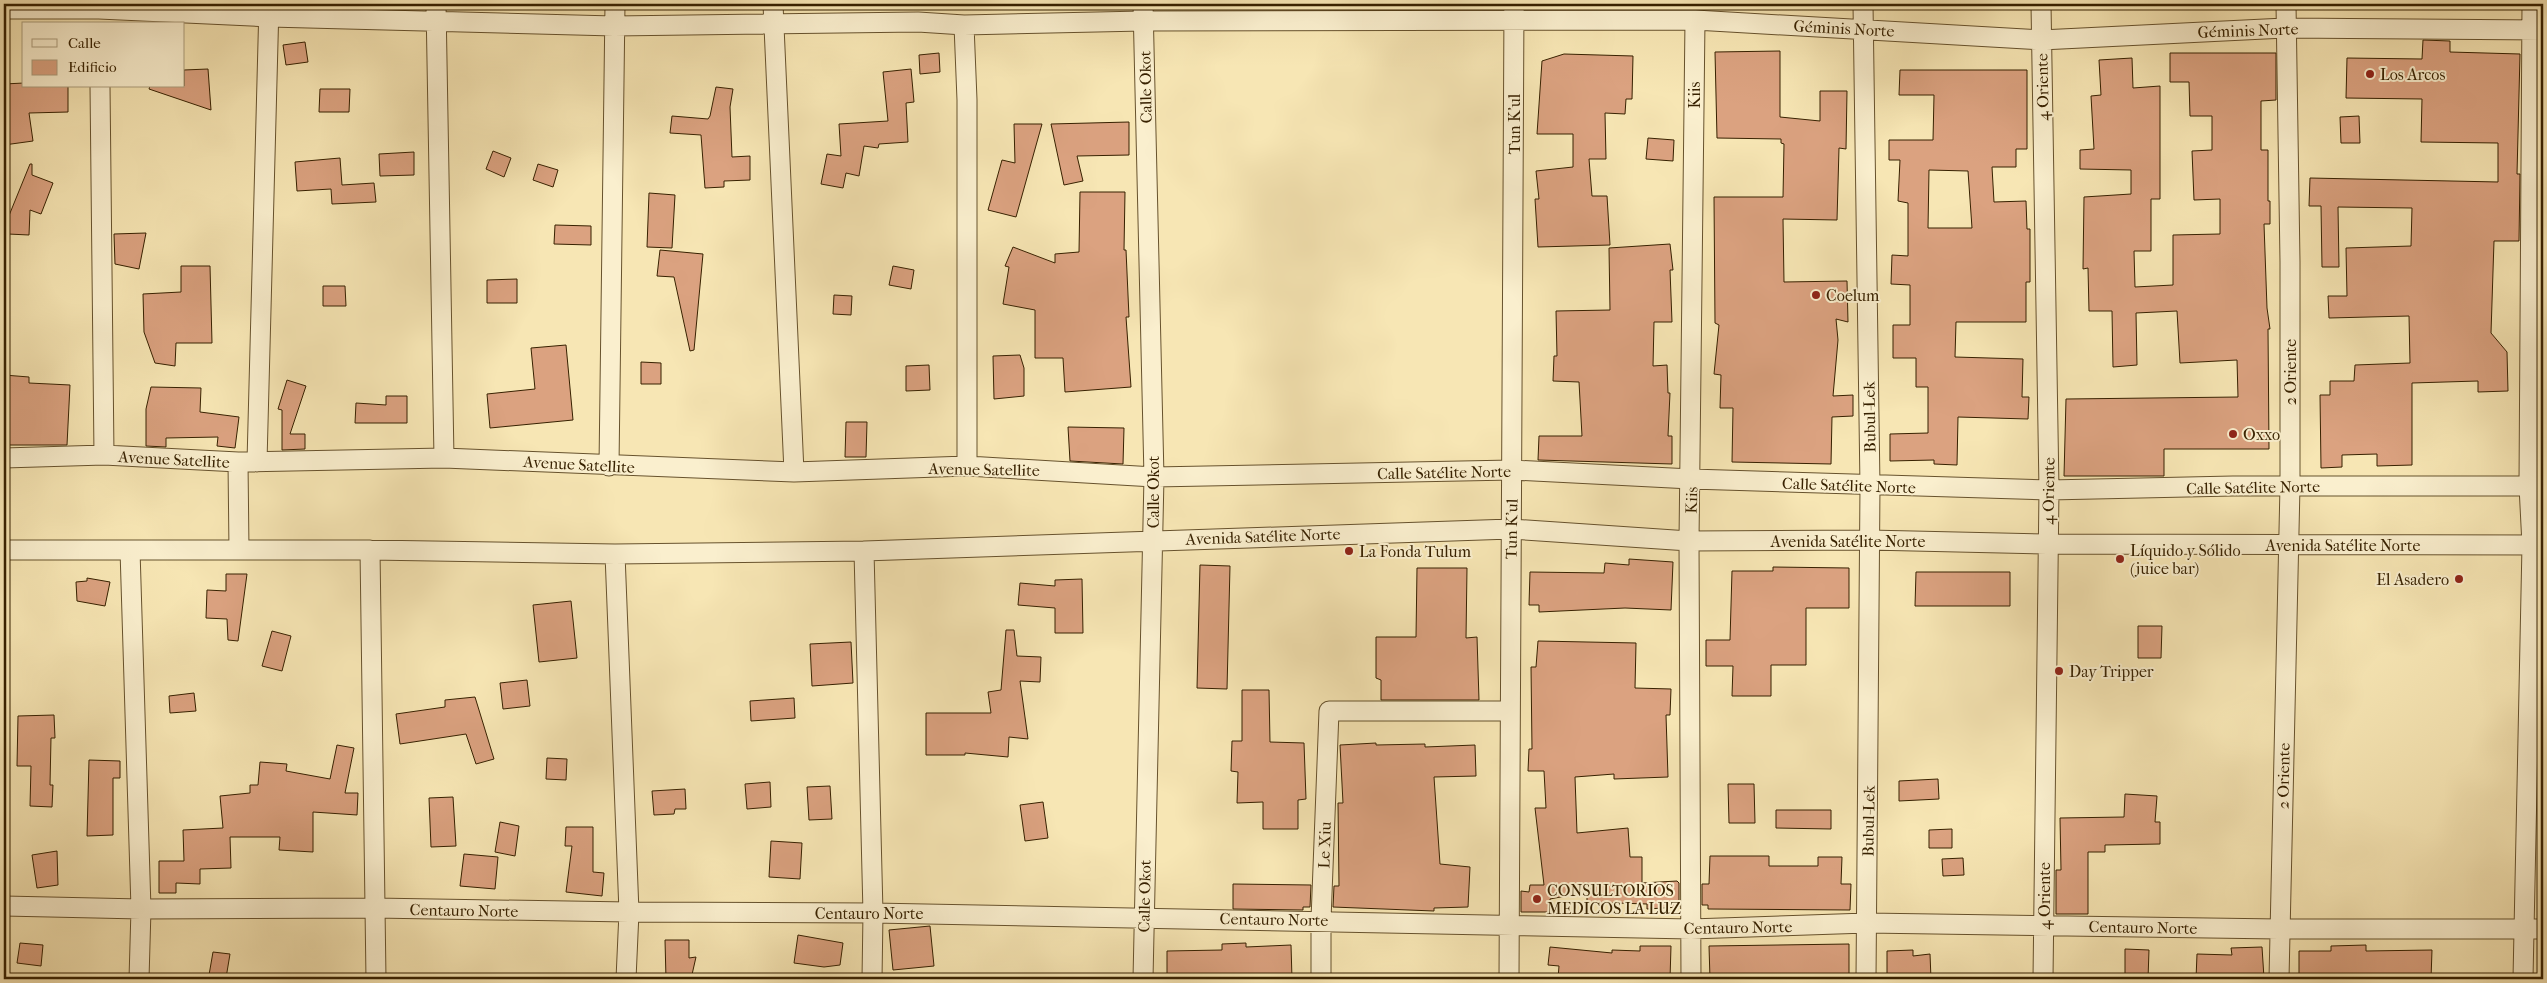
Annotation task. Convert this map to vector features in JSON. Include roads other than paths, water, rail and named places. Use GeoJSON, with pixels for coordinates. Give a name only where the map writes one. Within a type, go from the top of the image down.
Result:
{"type":"FeatureCollection","features":[{"type":"Feature","properties":{"kind":"street"},"geometry":{"type":"LineString","coordinates":[[609,466],[615,4]]}},
{"type":"Feature","properties":{"kind":"street"},"geometry":{"type":"LineString","coordinates":[[773,4],[794,472]]}},
{"type":"Feature","properties":{"kind":"street","name":"Bubul-Lek"},"geometry":{"type":"LineString","coordinates":[[1864,4],[1870,486],[1866,979]]}},
{"type":"Feature","properties":{"kind":"street","name":"4 Oriente"},"geometry":{"type":"LineString","coordinates":[[2041,4],[2049,490],[2043,979]]}},
{"type":"Feature","properties":{"kind":"street","name":"2 Oriente"},"geometry":{"type":"LineString","coordinates":[[2279,979],[2290,486],[2290,262],[2286,4]]}},
{"type":"Feature","properties":{"kind":"street"},"geometry":{"type":"LineString","coordinates":[[2523,979],[2523,928],[2538,545],[2536,486],[2537,30],[2532,4]]}},
{"type":"Feature","properties":{"kind":"street","name":"Géminis Norte"},"geometry":{"type":"LineString","coordinates":[[4,9],[99,12],[436,12],[614,26],[918,22],[964,25],[1143,12],[1514,11],[2041,40],[2285,28],[2537,30]]}},
{"type":"Feature","properties":{"kind":"street"},"geometry":{"type":"LineString","coordinates":[[257,462],[269,11]]}},
{"type":"Feature","properties":{"kind":"street","name":"Tun K'ul"},"geometry":{"type":"LineString","coordinates":[[1509,979],[1514,11]]}},
{"type":"Feature","properties":{"kind":"street"},"geometry":{"type":"LineString","coordinates":[[436,12],[444,458]]}},
{"type":"Feature","properties":{"kind":"street","name":"Calle Okot"},"geometry":{"type":"LineString","coordinates":[[1143,12],[1154,477],[1143,979]]}},
{"type":"Feature","properties":{"kind":"street","name":"Kiis"},"geometry":{"type":"LineString","coordinates":[[1690,979],[1689,541],[1695,20]]}},
{"type":"Feature","properties":{"kind":"street"},"geometry":{"type":"LineString","coordinates":[[964,25],[967,100],[967,466]]}},
{"type":"Feature","properties":{"kind":"street"},"geometry":{"type":"LineString","coordinates":[[100,88],[104,455]]}},
{"type":"Feature","properties":{"kind":"street","name":"Avenue Satellite"},"geometry":{"type":"LineString","coordinates":[[4,458],[104,455],[257,462],[444,458],[794,472],[967,466],[1154,477]]}},
{"type":"Feature","properties":{"kind":"street"},"geometry":{"type":"LineString","coordinates":[[238,462],[239,550]]}},
{"type":"Feature","properties":{"kind":"street","name":"Calle Satélite Norte"},"geometry":{"type":"LineString","coordinates":[[1154,477],[1512,470],[1870,486],[2049,490],[2290,486],[2536,486]]}},
{"type":"Feature","properties":{"kind":"street","name":"Avenida Satélite Norte"},"geometry":{"type":"LineString","coordinates":[[4,550],[370,550],[615,554],[864,551],[1511,529],[1689,541],[1869,540],[2288,546],[2538,545]]}},
{"type":"Feature","properties":{"kind":"street"},"geometry":{"type":"LineString","coordinates":[[130,550],[141,909],[139,979]]}},
{"type":"Feature","properties":{"kind":"street"},"geometry":{"type":"LineString","coordinates":[[370,550],[376,979]]}},
{"type":"Feature","properties":{"kind":"street"},"geometry":{"type":"LineString","coordinates":[[864,551],[873,913],[872,979]]}},
{"type":"Feature","properties":{"kind":"street"},"geometry":{"type":"LineString","coordinates":[[615,554],[629,912],[626,979]]}},
{"type":"Feature","properties":{"kind":"street","name":"Le Xiu"},"geometry":{"type":"LineString","coordinates":[[1322,979],[1321,920],[1329,711],[1509,711]]}},
{"type":"Feature","properties":{"kind":"street","name":"Centauro Norte"},"geometry":{"type":"LineString","coordinates":[[4,906],[141,909],[374,908],[1143,916],[1508,926],[1691,928],[1867,923],[2279,929],[2543,929]]}},
{"type":"Feature","properties":{"kind":"place","name":"Los Arcos"},"geometry":{"type":"Point","coordinates":[2370,74]}},
{"type":"Feature","properties":{"kind":"place","name":"Coelum"},"geometry":{"type":"Point","coordinates":[1816,295]}},
{"type":"Feature","properties":{"kind":"place","name":"Oxxo"},"geometry":{"type":"Point","coordinates":[2233,434]}},
{"type":"Feature","properties":{"kind":"place","name":"La Fonda Tulum"},"geometry":{"type":"Point","coordinates":[1349,551]}},
{"type":"Feature","properties":{"kind":"place","name":"Líquido y Sólido (juice bar)"},"geometry":{"type":"Point","coordinates":[2120,559]}},
{"type":"Feature","properties":{"kind":"place","name":"El Asadero"},"geometry":{"type":"Point","coordinates":[2459,579]}},
{"type":"Feature","properties":{"kind":"place","name":"Day Tripper"},"geometry":{"type":"Point","coordinates":[2059,671]}},
{"type":"Feature","properties":{"kind":"place","name":"CONSULTORIOS MEDICOS LA LUZ"},"geometry":{"type":"Point","coordinates":[1537,899]}}]}
